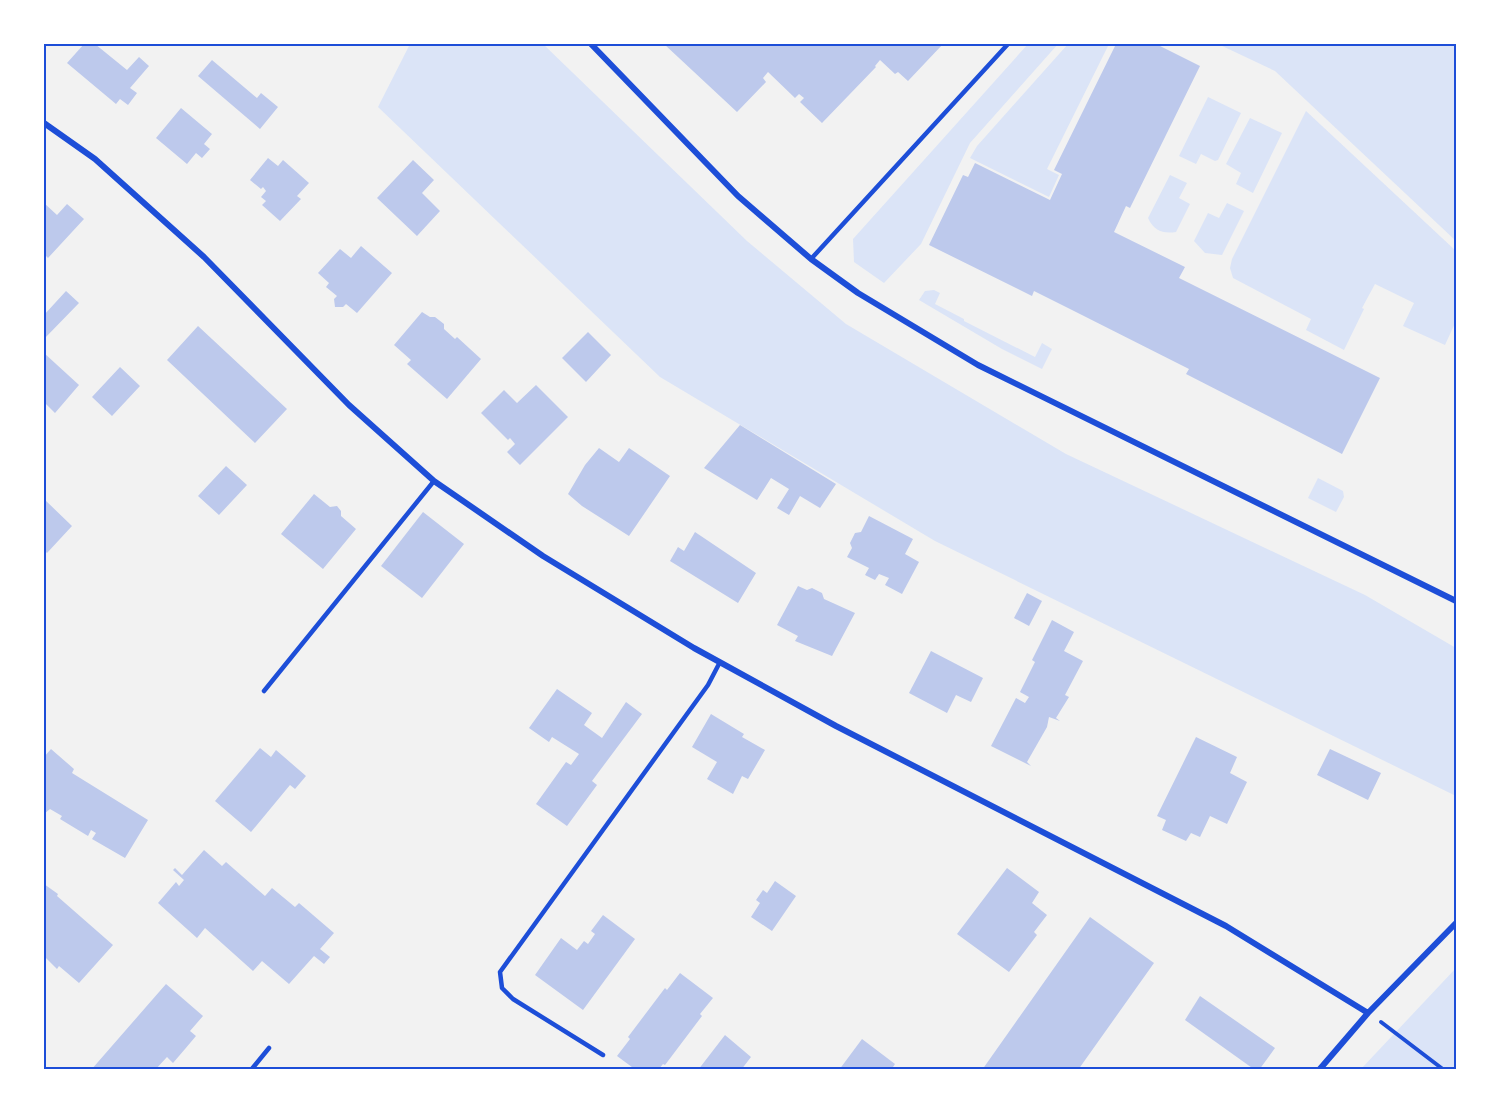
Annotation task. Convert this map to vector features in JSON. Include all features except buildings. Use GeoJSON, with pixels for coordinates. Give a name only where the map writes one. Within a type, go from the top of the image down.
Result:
{"type":"FeatureCollection","features":[{"type":"Feature","properties":{"kind":"street"},"geometry":{"type":"LineString","coordinates":[[591,44],[738,196],[811,259],[895,317],[978,365],[1456,601]]}},
{"type":"Feature","properties":{"kind":"street"},"geometry":{"type":"LineString","coordinates":[[44,123],[95,159],[204,257],[349,405],[434,481],[543,556],[720,662],[836,726],[1226,926],[1368,1013]]}},
{"type":"Feature","properties":{"kind":"street"},"geometry":{"type":"LineString","coordinates":[[1319,1070],[1368,1013],[1456,923]]}},
{"type":"Feature","properties":{"kind":"lane"},"geometry":{"type":"LineString","coordinates":[[811,259],[1008,44]]}},
{"type":"Feature","properties":{"kind":"lane"},"geometry":{"type":"LineString","coordinates":[[264,691],[434,481]]}},
{"type":"Feature","properties":{"kind":"lane"},"geometry":{"type":"LineString","coordinates":[[603,1055],[513,999],[502,988],[500,972],[708,685],[720,662]]}},
{"type":"Feature","properties":{"kind":"lane"},"geometry":{"type":"LineString","coordinates":[[251,1070],[269,1048]]}},
{"type":"Feature","properties":{"kind":"path"},"geometry":{"type":"LineString","coordinates":[[1368,1013],[1444,1070]]}},
{"type":"Feature","properties":{"kind":"shaded area"},"geometry":{"type":"Polygon","coordinates":[[[410,44],[543,44],[747,241],[846,324],[1066,454],[1365,595],[1456,648],[1456,796],[935,541],[660,377],[378,107],[410,44]]]}},
{"type":"Feature","properties":{"kind":"shaded area"},"geometry":{"type":"Polygon","coordinates":[[[1028,44],[1058,44],[970,143],[921,244],[884,283],[854,262],[853,239],[1028,44]]]}},
{"type":"Feature","properties":{"kind":"shaded area"},"geometry":{"type":"Polygon","coordinates":[[[1068,44],[1109,44],[1047,169],[1059,175],[1049,197],[970,158],[977,146],[1068,44]]]}},
{"type":"Feature","properties":{"kind":"shaded area"},"geometry":{"type":"Polygon","coordinates":[[[1218,44],[1456,44],[1456,241],[1275,71],[1218,44]]]}},
{"type":"Feature","properties":{"kind":"shaded area"},"geometry":{"type":"Polygon","coordinates":[[[1208,97],[1241,113],[1218,160],[1215,161],[1201,154],[1196,164],[1179,156],[1208,97]]]}},
{"type":"Feature","properties":{"kind":"shaded area"},"geometry":{"type":"Polygon","coordinates":[[[1306,111],[1456,251],[1456,321],[1445,345],[1403,326],[1414,303],[1375,284],[1344,350],[1306,330],[1311,319],[1233,278],[1230,268],[1232,259],[1306,111]]]}},
{"type":"Feature","properties":{"kind":"shaded area"},"geometry":{"type":"Polygon","coordinates":[[[1250,118],[1282,133],[1253,193],[1236,184],[1241,173],[1226,164],[1250,118]]]}},
{"type":"Feature","properties":{"kind":"shaded area"},"geometry":{"type":"Polygon","coordinates":[[[1170,175],[1187,183],[1179,198],[1190,204],[1176,232],[1159,231],[1148,218],[1170,175]]]}},
{"type":"Feature","properties":{"kind":"shaded area"},"geometry":{"type":"Polygon","coordinates":[[[1227,203],[1244,211],[1222,255],[1205,253],[1194,241],[1208,213],[1219,218],[1227,203]]]}},
{"type":"Feature","properties":{"kind":"shaded area"},"geometry":{"type":"Polygon","coordinates":[[[934,290],[940,293],[935,304],[1035,357],[1042,343],[1052,349],[1042,369],[1002,349],[919,300],[925,291],[934,290]]]}},
{"type":"Feature","properties":{"kind":"shaded area"},"geometry":{"type":"Polygon","coordinates":[[[1318,478],[1343,491],[1344,497],[1336,512],[1308,498],[1318,478]]]}},
{"type":"Feature","properties":{"kind":"shaded area"},"geometry":{"type":"Polygon","coordinates":[[[1456,968],[1456,1069],[1361,1069],[1456,968]]]}}]}
